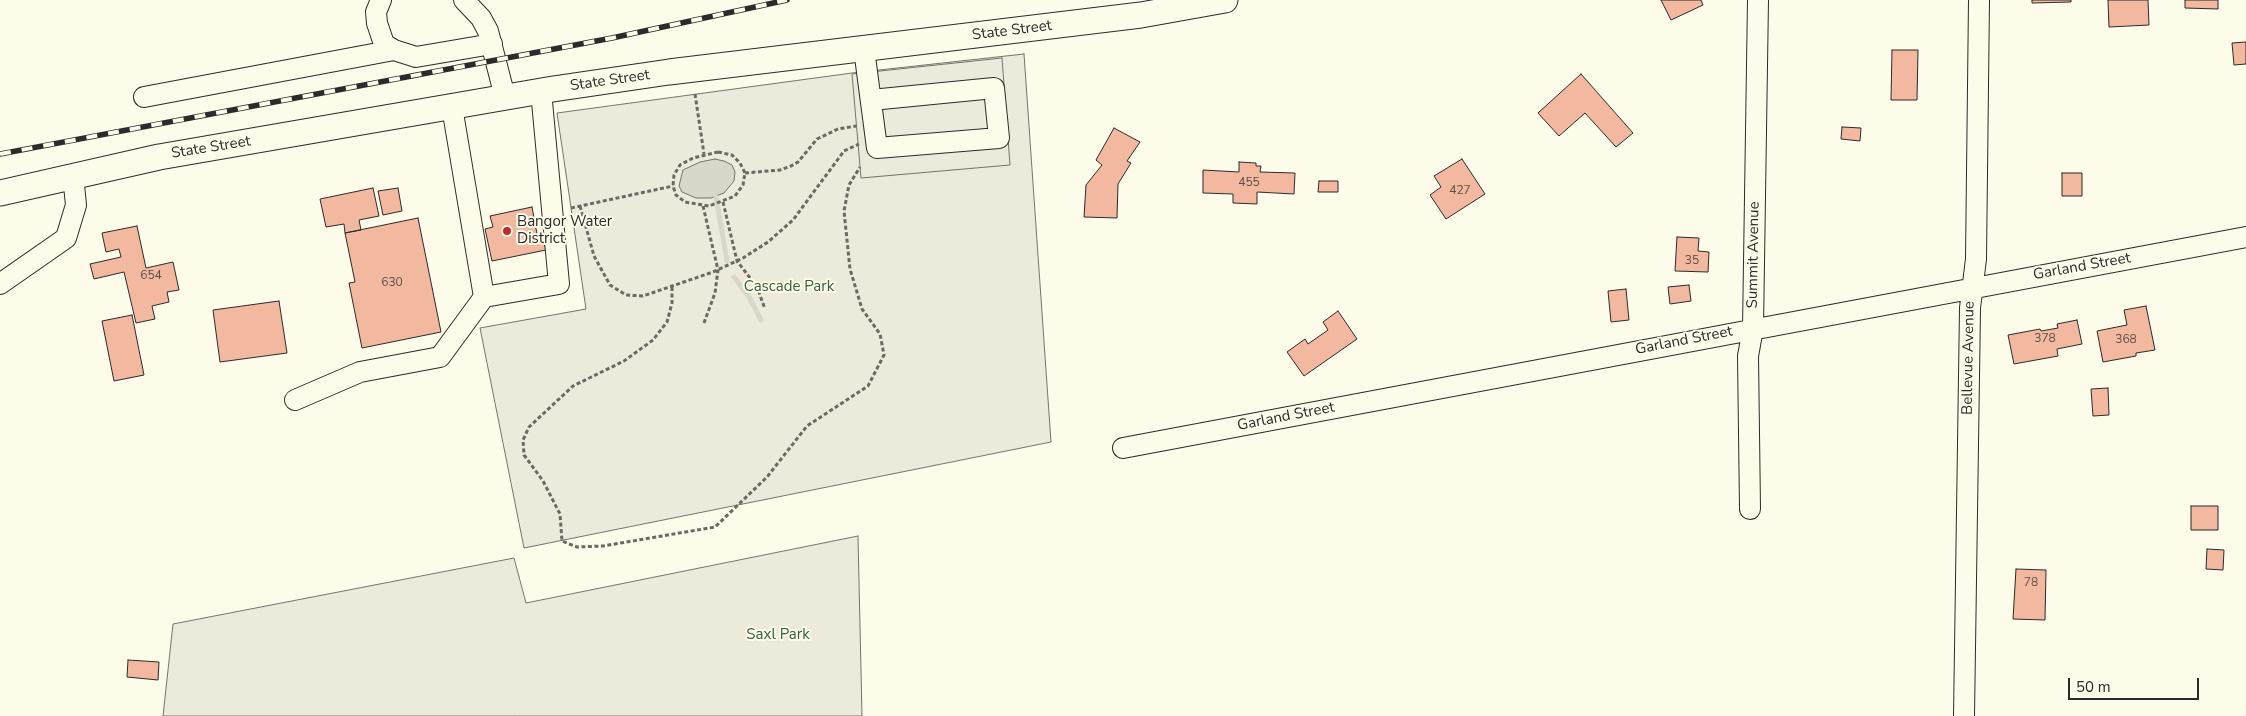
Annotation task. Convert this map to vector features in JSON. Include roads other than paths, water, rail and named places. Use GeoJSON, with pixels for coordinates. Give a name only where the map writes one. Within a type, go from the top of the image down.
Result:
{"type":"FeatureCollection","features":[{"type":"Feature","properties":{"kind":"main road","name":"State Street"},"geometry":{"type":"LineString","coordinates":[[0,193],[159,157],[541,91],[669,72],[1141,15],[1225,0]]}},
{"type":"Feature","properties":{"kind":"street"},"geometry":{"type":"LineString","coordinates":[[381,0],[376,12],[377,23],[384,44],[394,50],[416,57],[492,44]]}},
{"type":"Feature","properties":{"kind":"street"},"geometry":{"type":"LineString","coordinates":[[464,0],[481,18],[492,44],[505,97]]}},
{"type":"Feature","properties":{"kind":"street","name":"Summit Avenue"},"geometry":{"type":"LineString","coordinates":[[1750,509],[1748,356],[1753,328],[1758,0]]}},
{"type":"Feature","properties":{"kind":"street","name":"Bellevue Avenue"},"geometry":{"type":"LineString","coordinates":[[1964,716],[1971,287],[1976,258],[1979,0]]}},
{"type":"Feature","properties":{"kind":"street"},"geometry":{"type":"LineString","coordinates":[[864,49],[877,148],[999,138],[994,88],[871,100]]}},
{"type":"Feature","properties":{"kind":"street"},"geometry":{"type":"LineString","coordinates":[[144,97],[394,50]]}},
{"type":"Feature","properties":{"kind":"street"},"geometry":{"type":"LineString","coordinates":[[295,400],[360,372],[440,357],[484,297],[559,284],[541,91]]}},
{"type":"Feature","properties":{"kind":"street"},"geometry":{"type":"LineString","coordinates":[[452,107],[484,297]]}},
{"type":"Feature","properties":{"kind":"street"},"geometry":{"type":"LineString","coordinates":[[0,284],[66,238],[76,205],[73,175]]}},
{"type":"Feature","properties":{"kind":"street","name":"Garland Street"},"geometry":{"type":"LineString","coordinates":[[1123,448],[1971,287],[2246,237]]}},
{"type":"Feature","properties":{"kind":"waterway"},"geometry":{"type":"LineString","coordinates":[[716,197],[727,261]]}},
{"type":"Feature","properties":{"kind":"waterway"},"geometry":{"type":"LineString","coordinates":[[734,277],[749,297],[761,320]]}},
{"type":"Feature","properties":{"kind":"railway"},"geometry":{"type":"LineString","coordinates":[[0,154],[612,38],[787,0]]}},
{"type":"Feature","properties":{"kind":"place","name":"Bangor Water District"},"geometry":{"type":"Point","coordinates":[507,231]}},
{"type":"Feature","properties":{"kind":"park label","name":"Cascade Park"},"geometry":{"type":"Point","coordinates":[789,287]}},
{"type":"Feature","properties":{"kind":"park label","name":"Saxl Park"},"geometry":{"type":"Point","coordinates":[778,635]}}]}
